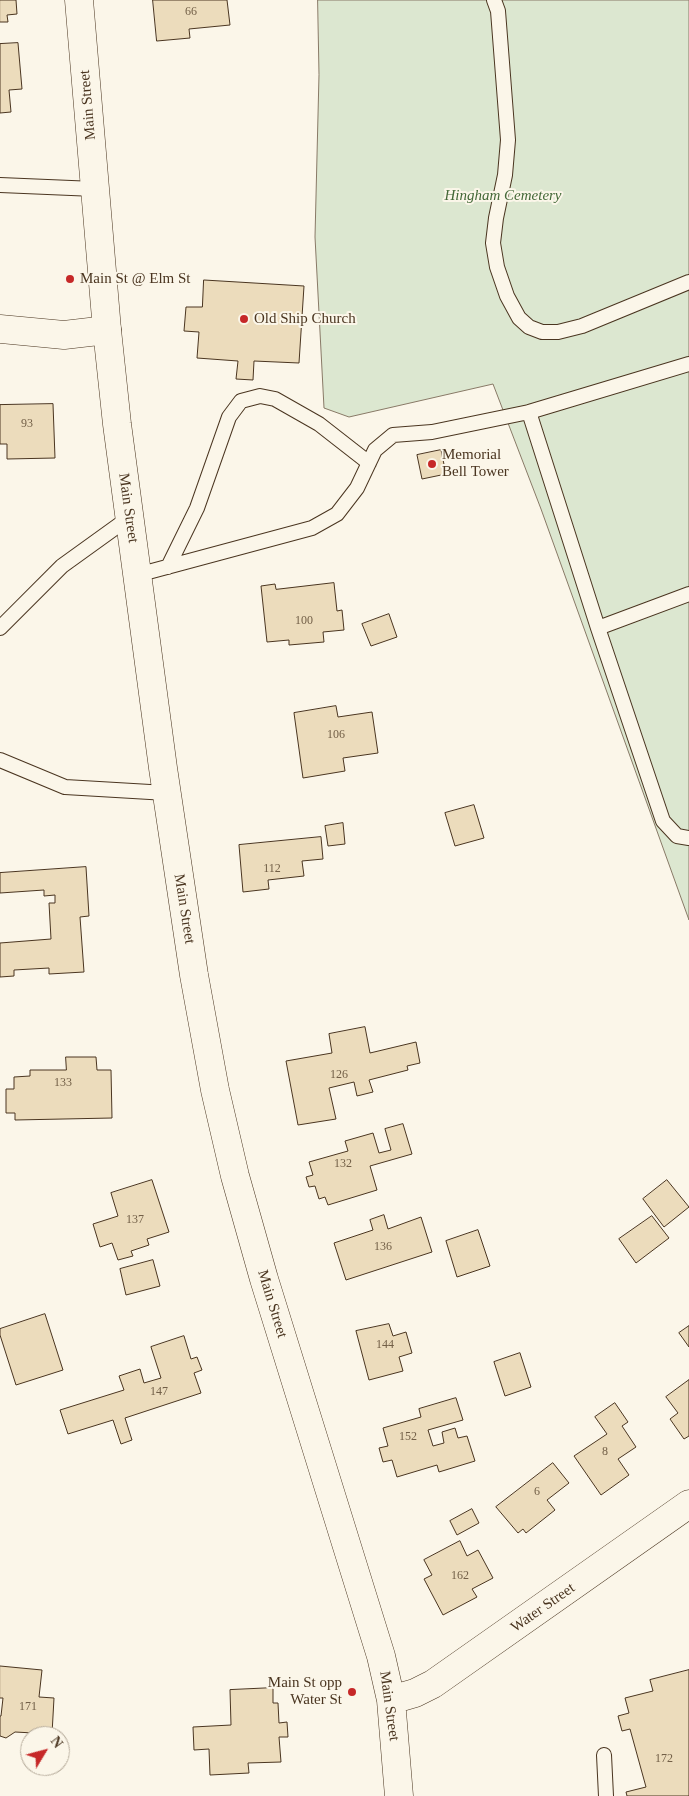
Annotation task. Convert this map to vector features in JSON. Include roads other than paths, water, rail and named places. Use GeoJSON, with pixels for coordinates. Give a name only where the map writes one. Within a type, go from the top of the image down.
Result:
{"type":"FeatureCollection","features":[{"type":"Feature","properties":{"kind":"main road","name":"Main Street"},"geometry":{"type":"LineString","coordinates":[[80,0],[107,330],[137,575],[194,975],[215,1090],[234,1176],[381,1656],[391,1700],[399,1796]]}},
{"type":"Feature","properties":{"kind":"main road"},"geometry":{"type":"LineString","coordinates":[[0,329],[64,335],[107,330]]}},
{"type":"Feature","properties":{"kind":"main road","name":"Water Street"},"geometry":{"type":"LineString","coordinates":[[391,1700],[411,1695],[433,1684],[689,1504]]}},
{"type":"Feature","properties":{"kind":"lane"},"geometry":{"type":"LineString","coordinates":[[494,0],[498,11],[508,140],[494,243],[497,267],[507,296],[519,318],[529,327],[542,332],[558,332],[582,326],[689,282]]}},
{"type":"Feature","properties":{"kind":"lane"},"geometry":{"type":"LineString","coordinates":[[0,185],[95,189]]}},
{"type":"Feature","properties":{"kind":"lane"},"geometry":{"type":"LineString","coordinates":[[137,575],[312,528],[337,514],[357,488],[375,450],[394,435],[432,432],[529,412],[689,364]]}},
{"type":"Feature","properties":{"kind":"lane"},"geometry":{"type":"LineString","coordinates":[[168,567],[196,508],[229,417],[241,401],[260,396],[275,399],[319,424],[369,462]]}},
{"type":"Feature","properties":{"kind":"lane"},"geometry":{"type":"LineString","coordinates":[[529,412],[598,628],[663,821],[676,836],[689,838]]}},
{"type":"Feature","properties":{"kind":"lane"},"geometry":{"type":"LineString","coordinates":[[0,628],[62,566],[130,517]]}},
{"type":"Feature","properties":{"kind":"lane"},"geometry":{"type":"LineString","coordinates":[[598,628],[689,594]]}},
{"type":"Feature","properties":{"kind":"lane"},"geometry":{"type":"LineString","coordinates":[[0,760],[65,787],[167,793]]}},
{"type":"Feature","properties":{"kind":"lane"},"geometry":{"type":"LineString","coordinates":[[604,1756],[606,1796]]}},
{"type":"Feature","properties":{"kind":"place","name":"Main St @ Elm St"},"geometry":{"type":"Point","coordinates":[70,279]}},
{"type":"Feature","properties":{"kind":"place","name":"Old Ship Church"},"geometry":{"type":"Point","coordinates":[244,319]}},
{"type":"Feature","properties":{"kind":"place","name":"Memorial Bell Tower"},"geometry":{"type":"Point","coordinates":[432,464]}},
{"type":"Feature","properties":{"kind":"place","name":"Main St opp Water St"},"geometry":{"type":"Point","coordinates":[352,1692]}},
{"type":"Feature","properties":{"kind":"park label","name":"Hingham Cemetery"},"geometry":{"type":"Point","coordinates":[503,196]}}]}
